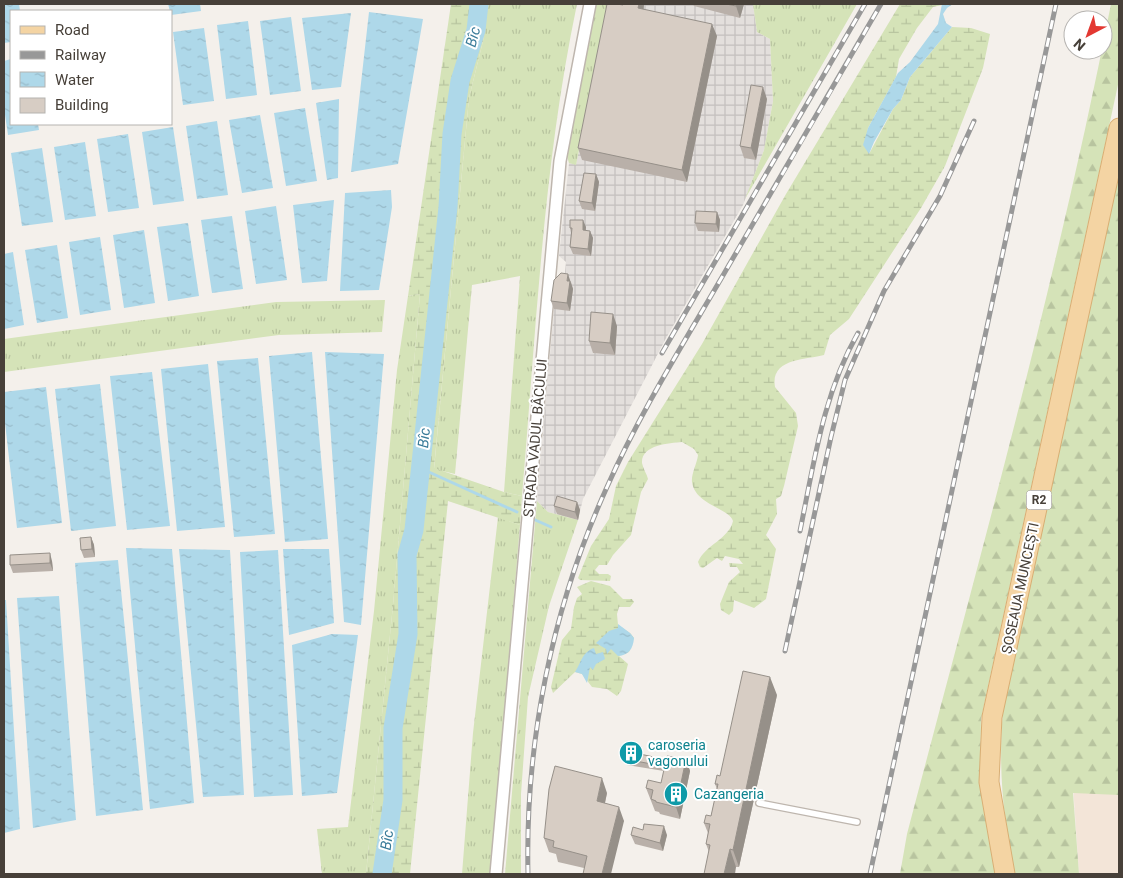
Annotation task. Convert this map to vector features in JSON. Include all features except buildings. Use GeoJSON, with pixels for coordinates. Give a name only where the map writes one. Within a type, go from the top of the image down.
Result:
{"type":"FeatureCollection","features":[{"type":"Feature","properties":{"kind":"main road","name":"ȘOSEAUA MUNCEȘTI"},"geometry":{"type":"LineString","coordinates":[[1005,874],[989,782],[992,718],[1119,128]]}},
{"type":"Feature","properties":{"kind":"street","name":"STRADA VADUL BÂCULUI"},"geometry":{"type":"LineString","coordinates":[[496,874],[560,161],[590,4]]}},
{"type":"Feature","properties":{"kind":"lane"},"geometry":{"type":"LineString","coordinates":[[760,803],[857,822]]}},
{"type":"Feature","properties":{"kind":"shaded area"},"geometry":{"type":"Polygon","coordinates":[[[608,4],[753,4],[757,32],[770,39],[773,101],[764,150],[743,205],[665,340],[583,499],[578,520],[548,512],[537,501],[556,288],[564,281],[566,262],[559,256],[569,163],[576,164],[608,4]]]}},
{"type":"Feature","properties":{"kind":"shaded area"},"geometry":{"type":"Polygon","coordinates":[[[1119,481],[1119,874],[1079,874],[1070,740],[1119,481]]]}},
{"type":"Feature","properties":{"kind":"green space"},"geometry":{"type":"Polygon","coordinates":[[[451,4],[488,4],[483,41],[469,98],[434,468],[504,492],[522,496],[520,525],[448,501],[410,874],[366,874],[393,605],[420,294],[408,296],[451,4]]]}},
{"type":"Feature","properties":{"kind":"green space"},"geometry":{"type":"Polygon","coordinates":[[[488,4],[577,4],[565,65],[548,187],[522,496],[504,492],[520,276],[472,285],[455,474],[434,469],[469,98],[483,41],[488,4]]]}},
{"type":"Feature","properties":{"kind":"green space"},"geometry":{"type":"Polygon","coordinates":[[[596,4],[608,4],[576,165],[569,163],[566,153],[596,4]]]}},
{"type":"Feature","properties":{"kind":"green space"},"geometry":{"type":"Polygon","coordinates":[[[753,4],[857,4],[745,199],[764,150],[773,101],[770,39],[757,32],[753,4]]]}},
{"type":"Feature","properties":{"kind":"green space"},"geometry":{"type":"Polygon","coordinates":[[[900,4],[947,4],[933,7],[917,28],[899,59],[896,77],[868,128],[865,145],[869,154],[893,109],[901,100],[910,77],[952,27],[971,28],[990,34],[983,68],[945,166],[921,208],[849,319],[830,335],[824,355],[791,362],[778,370],[775,378],[775,387],[796,413],[798,426],[781,496],[776,499],[777,514],[766,535],[776,549],[766,599],[754,608],[734,600],[733,611],[729,615],[721,610],[720,604],[729,582],[740,572],[737,567],[730,567],[729,563],[743,564],[739,559],[725,556],[722,561],[717,558],[703,568],[700,567],[698,562],[701,556],[727,533],[733,521],[725,513],[705,501],[694,490],[692,479],[698,455],[694,449],[682,442],[657,446],[646,452],[643,457],[642,463],[648,479],[641,492],[631,535],[613,555],[607,565],[599,565],[595,570],[599,574],[611,576],[610,581],[580,580],[578,578],[591,546],[609,519],[616,486],[628,462],[702,344],[786,194],[900,4]]]}},
{"type":"Feature","properties":{"kind":"green space"},"geometry":{"type":"Polygon","coordinates":[[[1111,4],[1119,4],[1119,80],[981,719],[980,782],[997,874],[900,874],[907,834],[1042,316],[1100,60],[1113,60],[1113,10],[1110,10],[1111,4]]]}},
{"type":"Feature","properties":{"kind":"green space"},"geometry":{"type":"Polygon","coordinates":[[[1119,168],[1119,795],[1073,793],[1079,874],[1015,874],[1007,834],[1001,773],[1003,711],[1119,168]]]}},
{"type":"Feature","properties":{"kind":"green space"},"geometry":{"type":"Polygon","coordinates":[[[420,294],[393,605],[366,874],[322,874],[317,829],[348,827],[374,611],[397,370],[408,296],[420,294]]]}},
{"type":"Feature","properties":{"kind":"green space"},"geometry":{"type":"Polygon","coordinates":[[[385,300],[382,332],[279,335],[4,372],[4,339],[276,302],[385,300]]]}},
{"type":"Feature","properties":{"kind":"green space"},"geometry":{"type":"Polygon","coordinates":[[[537,501],[548,512],[578,520],[549,606],[528,697],[521,794],[521,874],[505,874],[537,501]]]}},
{"type":"Feature","properties":{"kind":"green space"},"geometry":{"type":"Polygon","coordinates":[[[498,517],[520,525],[491,874],[462,874],[473,733],[498,517]]]}},
{"type":"Feature","properties":{"kind":"green space"},"geometry":{"type":"Polygon","coordinates":[[[591,581],[610,586],[623,599],[632,599],[634,602],[630,607],[619,607],[617,614],[618,625],[634,638],[629,652],[619,656],[628,664],[621,691],[617,696],[607,689],[592,687],[582,674],[575,672],[553,693],[551,687],[562,640],[571,629],[574,607],[577,598],[582,594],[577,587],[591,581]]]}},
{"type":"Feature","properties":{"kind":"water"},"geometry":{"type":"Polygon","coordinates":[[[4,4],[19,4],[20,10],[10,10],[10,42],[4,43],[4,4]]]}},
{"type":"Feature","properties":{"kind":"water"},"geometry":{"type":"Polygon","coordinates":[[[168,4],[200,4],[201,11],[172,15],[172,10],[170,10],[168,4]]]}},
{"type":"Feature","properties":{"kind":"water"},"geometry":{"type":"Polygon","coordinates":[[[942,4],[953,4],[943,14],[946,23],[952,27],[910,77],[901,100],[893,109],[869,154],[863,145],[868,128],[898,73],[910,62],[938,24],[942,4]]]}},
{"type":"Feature","properties":{"kind":"water"},"geometry":{"type":"Polygon","coordinates":[[[369,12],[423,19],[398,164],[351,172],[369,12]]]}},
{"type":"Feature","properties":{"kind":"water"},"geometry":{"type":"Polygon","coordinates":[[[351,13],[341,87],[312,90],[302,18],[351,13]]]}},
{"type":"Feature","properties":{"kind":"water"},"geometry":{"type":"Polygon","coordinates":[[[291,17],[301,91],[270,95],[260,21],[291,17]]]}},
{"type":"Feature","properties":{"kind":"water"},"geometry":{"type":"Polygon","coordinates":[[[248,21],[257,95],[226,99],[217,25],[248,21]]]}},
{"type":"Feature","properties":{"kind":"water"},"geometry":{"type":"Polygon","coordinates":[[[204,28],[214,101],[183,105],[173,32],[204,28]]]}},
{"type":"Feature","properties":{"kind":"water"},"geometry":{"type":"Polygon","coordinates":[[[10,59],[10,125],[38,125],[39,130],[8,135],[4,108],[4,61],[10,59]]]}},
{"type":"Feature","properties":{"kind":"water"},"geometry":{"type":"Polygon","coordinates":[[[339,99],[338,178],[327,180],[316,103],[339,99]]]}},
{"type":"Feature","properties":{"kind":"water"},"geometry":{"type":"Polygon","coordinates":[[[305,108],[317,181],[286,186],[274,113],[305,108]]]}},
{"type":"Feature","properties":{"kind":"water"},"geometry":{"type":"Polygon","coordinates":[[[260,115],[273,188],[242,193],[229,120],[260,115]]]}},
{"type":"Feature","properties":{"kind":"water"},"geometry":{"type":"Polygon","coordinates":[[[217,121],[228,195],[197,199],[186,126],[217,121]]]}},
{"type":"Feature","properties":{"kind":"water"},"geometry":{"type":"Polygon","coordinates":[[[173,127],[184,201],[153,205],[142,132],[173,127]]]}},
{"type":"Feature","properties":{"kind":"water"},"geometry":{"type":"Polygon","coordinates":[[[128,134],[139,208],[108,212],[97,139],[128,134]]]}},
{"type":"Feature","properties":{"kind":"water"},"geometry":{"type":"Polygon","coordinates":[[[85,142],[96,216],[65,220],[54,147],[85,142]]]}},
{"type":"Feature","properties":{"kind":"water"},"geometry":{"type":"Polygon","coordinates":[[[42,148],[53,222],[22,226],[11,153],[42,148]]]}},
{"type":"Feature","properties":{"kind":"water"},"geometry":{"type":"Polygon","coordinates":[[[391,190],[392,207],[379,290],[340,291],[345,193],[391,190]]]}},
{"type":"Feature","properties":{"kind":"water"},"geometry":{"type":"Polygon","coordinates":[[[334,200],[327,281],[302,283],[293,205],[334,200]]]}},
{"type":"Feature","properties":{"kind":"water"},"geometry":{"type":"Polygon","coordinates":[[[276,206],[287,280],[256,284],[245,211],[276,206]]]}},
{"type":"Feature","properties":{"kind":"water"},"geometry":{"type":"Polygon","coordinates":[[[232,216],[243,289],[212,293],[201,220],[232,216]]]}},
{"type":"Feature","properties":{"kind":"water"},"geometry":{"type":"Polygon","coordinates":[[[188,223],[199,296],[168,301],[157,227],[188,223]]]}},
{"type":"Feature","properties":{"kind":"water"},"geometry":{"type":"Polygon","coordinates":[[[144,230],[155,303],[124,308],[113,235],[144,230]]]}},
{"type":"Feature","properties":{"kind":"water"},"geometry":{"type":"Polygon","coordinates":[[[100,237],[111,310],[80,315],[69,242],[100,237]]]}},
{"type":"Feature","properties":{"kind":"water"},"geometry":{"type":"Polygon","coordinates":[[[57,245],[68,318],[37,323],[25,250],[57,245]]]}},
{"type":"Feature","properties":{"kind":"water"},"geometry":{"type":"Polygon","coordinates":[[[13,252],[24,325],[4,329],[4,254],[13,252]]]}},
{"type":"Feature","properties":{"kind":"water"},"geometry":{"type":"Polygon","coordinates":[[[312,352],[328,539],[285,542],[269,356],[312,352]]]}},
{"type":"Feature","properties":{"kind":"water"},"geometry":{"type":"Polygon","coordinates":[[[325,352],[384,354],[361,625],[344,622],[325,352]]]}},
{"type":"Feature","properties":{"kind":"water"},"geometry":{"type":"Polygon","coordinates":[[[258,358],[275,534],[234,537],[217,361],[258,358]]]}},
{"type":"Feature","properties":{"kind":"water"},"geometry":{"type":"Polygon","coordinates":[[[208,364],[225,527],[177,531],[161,369],[208,364]]]}},
{"type":"Feature","properties":{"kind":"water"},"geometry":{"type":"Polygon","coordinates":[[[152,372],[170,526],[127,530],[110,376],[152,372]]]}},
{"type":"Feature","properties":{"kind":"water"},"geometry":{"type":"Polygon","coordinates":[[[100,384],[116,526],[71,531],[55,389],[100,384]]]}},
{"type":"Feature","properties":{"kind":"water"},"geometry":{"type":"Polygon","coordinates":[[[46,387],[62,523],[17,528],[4,414],[4,392],[46,387]]]}},
{"type":"Feature","properties":{"kind":"water"},"geometry":{"type":"Polygon","coordinates":[[[126,548],[172,549],[194,803],[150,809],[126,548]]]}},
{"type":"Feature","properties":{"kind":"water"},"geometry":{"type":"Polygon","coordinates":[[[179,549],[230,550],[244,795],[203,797],[179,549]]]}},
{"type":"Feature","properties":{"kind":"water"},"geometry":{"type":"Polygon","coordinates":[[[283,549],[329,549],[334,623],[289,635],[283,549]]]}},
{"type":"Feature","properties":{"kind":"water"},"geometry":{"type":"Polygon","coordinates":[[[278,550],[293,795],[254,797],[240,552],[278,550]]]}},
{"type":"Feature","properties":{"kind":"water"},"geometry":{"type":"Polygon","coordinates":[[[118,560],[143,810],[96,816],[75,563],[118,560]]]}},
{"type":"Feature","properties":{"kind":"water"},"geometry":{"type":"Polygon","coordinates":[[[59,596],[76,820],[33,828],[17,598],[59,596]]]}},
{"type":"Feature","properties":{"kind":"water"},"geometry":{"type":"Polygon","coordinates":[[[4,600],[6,600],[20,829],[4,833],[4,600]]]}},
{"type":"Feature","properties":{"kind":"water"},"geometry":{"type":"Polygon","coordinates":[[[618,624],[634,638],[630,651],[618,656],[611,649],[607,654],[606,649],[596,643],[609,631],[618,628],[618,624]]]}},
{"type":"Feature","properties":{"kind":"water"},"geometry":{"type":"Polygon","coordinates":[[[332,634],[358,635],[337,793],[302,796],[292,645],[332,634]]]}},
{"type":"Feature","properties":{"kind":"water"},"geometry":{"type":"Polygon","coordinates":[[[594,648],[596,654],[603,652],[605,659],[596,664],[593,670],[590,667],[587,683],[582,674],[575,672],[584,655],[594,648]]]}},
{"type":"Feature","properties":{"kind":"waterway","name":"Bîc"},"geometry":{"type":"LineString","coordinates":[[382,874],[393,800],[393,728],[408,634],[407,555],[414,530],[448,207],[452,134],[460,81],[476,30],[479,4]]}},
{"type":"Feature","properties":{"kind":"waterway"},"geometry":{"type":"LineString","coordinates":[[420,468],[517,512]]}},
{"type":"Feature","properties":{"kind":"waterway"},"geometry":{"type":"LineString","coordinates":[[533,519],[551,527]]}},
{"type":"Feature","properties":{"kind":"railway"},"geometry":{"type":"LineString","coordinates":[[662,353],[865,4]]}},
{"type":"Feature","properties":{"kind":"railway"},"geometry":{"type":"LineString","coordinates":[[528,874],[528,824],[537,725],[557,628],[571,580],[588,533],[620,458],[649,402],[881,4]]}},
{"type":"Feature","properties":{"kind":"railway"},"geometry":{"type":"LineString","coordinates":[[870,874],[1056,4]]}},
{"type":"Feature","properties":{"kind":"railway"},"geometry":{"type":"LineString","coordinates":[[785,651],[845,380],[884,291],[940,196],[974,121]]}},
{"type":"Feature","properties":{"kind":"railway"},"geometry":{"type":"LineString","coordinates":[[800,531],[815,455],[828,405],[836,380],[858,333]]}},
{"type":"Feature","properties":{"kind":"place","name":"caroseria vagonului"},"geometry":{"type":"Point","coordinates":[631,753]}},
{"type":"Feature","properties":{"kind":"place","name":"Cazangeria"},"geometry":{"type":"Point","coordinates":[676,794]}}]}
